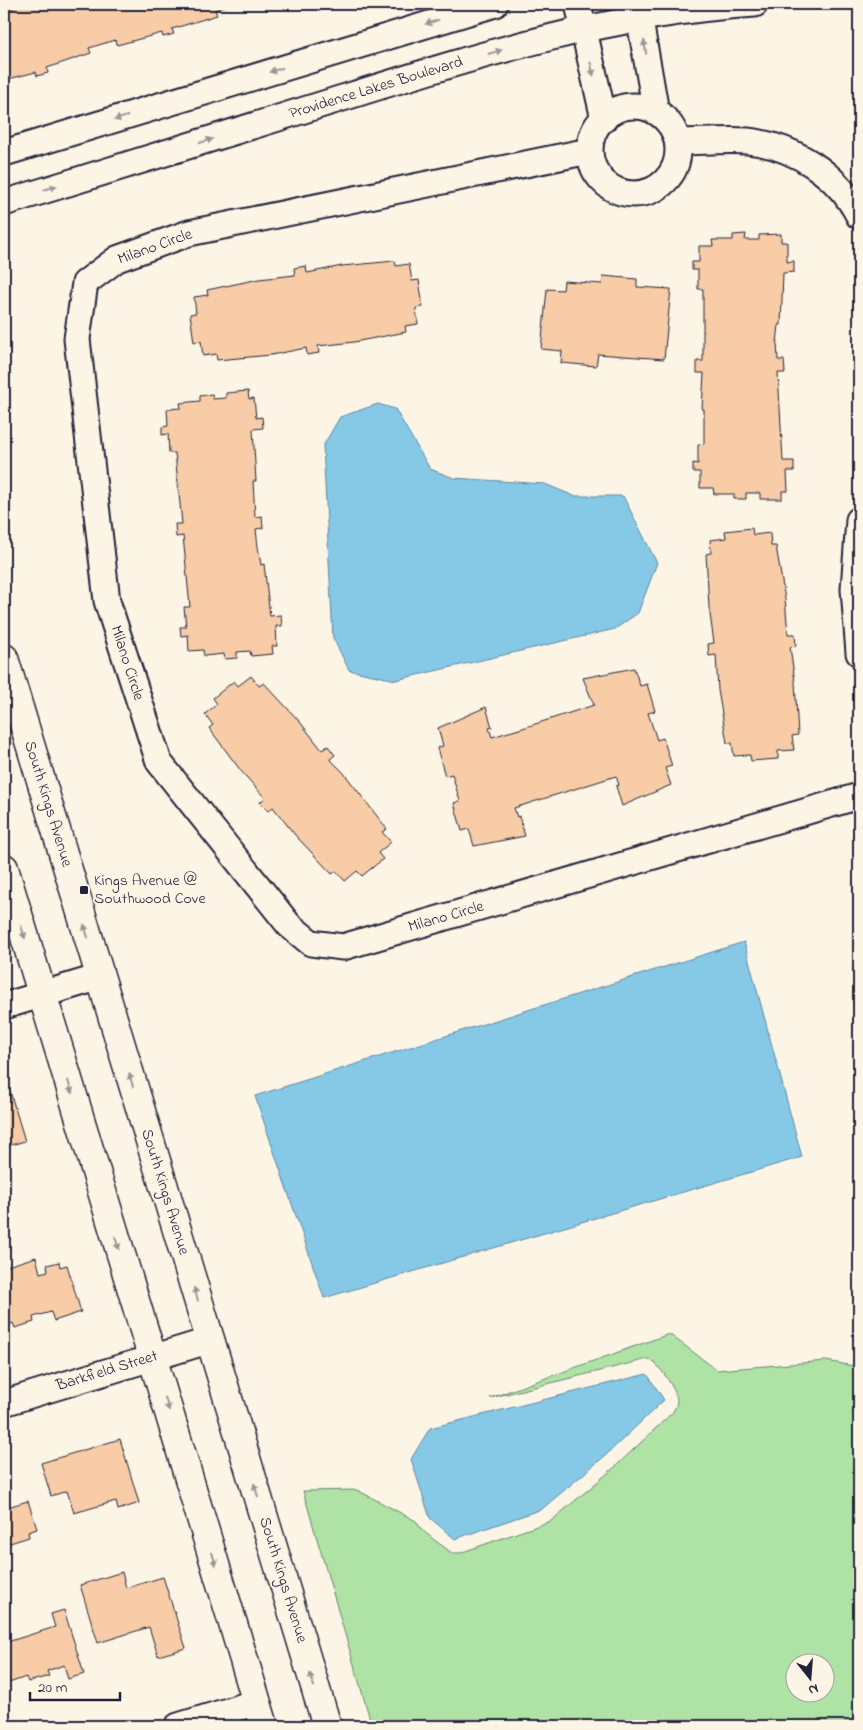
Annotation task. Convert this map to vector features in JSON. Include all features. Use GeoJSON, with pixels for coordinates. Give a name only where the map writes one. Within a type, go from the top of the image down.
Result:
{"type":"FeatureCollection","features":[{"type":"Feature","properties":{"kind":"main road","name":"South Kings Avenue"},"geometry":{"type":"LineString","coordinates":[[4,658],[326,1726]]}},
{"type":"Feature","properties":{"kind":"main road"},"geometry":{"type":"LineString","coordinates":[[4,868],[261,1714]]}},
{"type":"Feature","properties":{"kind":"street"},"geometry":{"type":"LineString","coordinates":[[4,153],[495,4]]}},
{"type":"Feature","properties":{"kind":"street"},"geometry":{"type":"LineString","coordinates":[[578,4],[604,119]]}},
{"type":"Feature","properties":{"kind":"street","name":"Providence Lakes Boulevard"},"geometry":{"type":"LineString","coordinates":[[4,203],[403,79],[538,40],[583,31],[639,11],[666,14],[755,4]]}},
{"type":"Feature","properties":{"kind":"street"},"geometry":{"type":"LineString","coordinates":[[639,11],[656,112]]}},
{"type":"Feature","properties":{"kind":"street"},"geometry":{"type":"LineString","coordinates":[[637,106],[656,112],[673,129],[678,142],[678,157],[674,171],[665,183],[652,191],[638,195],[623,194],[610,188],[599,178],[592,165],[589,151],[592,137],[604,119],[623,107],[637,106]]}},
{"type":"Feature","properties":{"kind":"street"},"geometry":{"type":"LineString","coordinates":[[678,142],[748,142],[788,151],[818,168],[834,181],[859,216]]}},
{"type":"Feature","properties":{"kind":"street","name":"Milano Circle"},"geometry":{"type":"LineString","coordinates":[[589,151],[190,233],[117,259],[85,283],[77,339],[107,601],[159,762],[289,926],[311,943],[343,947],[859,796]]}},
{"type":"Feature","properties":{"kind":"street"},"geometry":{"type":"LineString","coordinates":[[859,520],[854,590],[859,653]]}},
{"type":"Feature","properties":{"kind":"street"},"geometry":{"type":"LineString","coordinates":[[4,1006],[100,977]]}},
{"type":"Feature","properties":{"kind":"street","name":"Barkfield Street"},"geometry":{"type":"LineString","coordinates":[[4,1403],[211,1340]]}},
{"type":"Feature","properties":{"kind":"street"},"geometry":{"type":"LineString","coordinates":[[178,1726],[261,1714]]}},
{"type":"Feature","properties":{"kind":"green space"},"geometry":{"type":"Polygon","coordinates":[[[669,1334],[717,1370],[826,1361],[859,1367],[859,1726],[372,1726],[303,1491],[357,1490],[416,1521],[422,1530],[452,1553],[460,1553],[551,1521],[615,1467],[673,1412],[677,1401],[674,1390],[657,1365],[648,1359],[490,1398],[669,1334]]]}},
{"type":"Feature","properties":{"kind":"water"},"geometry":{"type":"Polygon","coordinates":[[[378,404],[395,409],[430,469],[454,478],[545,484],[574,496],[623,496],[657,563],[638,613],[615,629],[396,680],[349,670],[333,638],[323,446],[340,417],[378,404]]]}},
{"type":"Feature","properties":{"kind":"water"},"geometry":{"type":"Polygon","coordinates":[[[744,942],[802,1157],[324,1298],[255,1096],[744,942]]]}},
{"type":"Feature","properties":{"kind":"water"},"geometry":{"type":"Polygon","coordinates":[[[647,1374],[664,1400],[606,1455],[542,1509],[455,1539],[430,1518],[411,1459],[430,1428],[647,1374]]]}},
{"type":"Feature","properties":{"kind":"building"},"geometry":{"type":"Polygon","coordinates":[[[15,4],[228,5],[215,10],[217,15],[172,29],[174,34],[163,37],[162,33],[117,45],[115,40],[89,48],[91,53],[47,68],[48,73],[37,76],[36,72],[4,80],[4,11],[16,7],[15,4]]]}},
{"type":"Feature","properties":{"kind":"building"},"geometry":{"type":"Polygon","coordinates":[[[746,234],[745,240],[759,240],[759,235],[781,234],[781,242],[787,242],[787,262],[794,261],[794,272],[783,273],[781,325],[779,325],[777,343],[778,360],[784,360],[785,373],[778,373],[783,461],[794,461],[794,471],[787,471],[788,491],[782,491],[782,499],[760,499],[760,493],[746,493],[746,499],[734,499],[734,494],[714,494],[713,488],[700,488],[700,472],[693,472],[693,463],[698,464],[698,445],[704,444],[704,409],[702,409],[704,373],[697,373],[697,361],[703,361],[703,289],[698,289],[698,270],[692,270],[692,262],[699,262],[699,246],[713,246],[712,240],[733,240],[733,235],[746,234]]]}},
{"type":"Feature","properties":{"kind":"building"},"geometry":{"type":"Polygon","coordinates":[[[395,261],[396,266],[409,264],[412,281],[419,280],[423,307],[416,308],[418,324],[405,326],[406,332],[354,342],[318,346],[319,353],[307,355],[306,348],[271,355],[217,360],[216,354],[203,356],[201,341],[194,342],[190,314],[196,313],[194,297],[208,295],[207,290],[259,279],[295,275],[294,268],[306,266],[307,273],[342,266],[395,261]]]}},
{"type":"Feature","properties":{"kind":"building"},"geometry":{"type":"Polygon","coordinates":[[[603,276],[637,279],[637,287],[671,289],[664,359],[598,354],[596,366],[561,363],[562,351],[541,349],[547,289],[563,290],[564,281],[602,284],[603,276]]]}},
{"type":"Feature","properties":{"kind":"building"},"geometry":{"type":"Polygon","coordinates":[[[248,391],[249,399],[254,398],[256,418],[262,417],[263,428],[253,429],[256,481],[253,481],[255,517],[262,516],[263,528],[256,529],[258,547],[261,565],[264,564],[270,616],[281,615],[282,626],[276,626],[277,646],[272,646],[273,654],[251,656],[250,651],[237,652],[237,658],[225,659],[224,654],[204,656],[203,650],[189,651],[188,635],[181,636],[180,627],[186,627],[184,607],[190,607],[183,536],[176,537],[175,524],[182,524],[175,453],[169,453],[168,434],[162,435],[162,427],[168,426],[167,409],[181,408],[180,403],[200,401],[200,396],[212,394],[213,399],[226,398],[226,393],[248,391]]]}},
{"type":"Feature","properties":{"kind":"building"},"geometry":{"type":"Polygon","coordinates":[[[752,528],[753,535],[770,533],[771,546],[776,546],[785,599],[788,634],[795,634],[796,646],[790,647],[795,682],[798,735],[792,736],[794,750],[778,751],[778,759],[751,761],[750,755],[734,756],[732,743],[727,743],[718,690],[716,655],[709,656],[708,644],[714,643],[709,607],[706,554],[711,553],[710,540],[726,538],[725,531],[752,528]]]}},
{"type":"Feature","properties":{"kind":"building"},"geometry":{"type":"Polygon","coordinates":[[[634,668],[640,686],[647,684],[655,711],[648,713],[657,740],[663,738],[672,766],[665,768],[671,785],[622,806],[616,786],[619,785],[616,776],[514,808],[517,817],[519,816],[525,836],[474,846],[469,829],[462,831],[454,803],[460,801],[452,774],[445,776],[437,748],[443,746],[438,728],[486,707],[492,727],[489,728],[492,737],[526,727],[594,705],[583,678],[634,668]]]}},
{"type":"Feature","properties":{"kind":"building"},"geometry":{"type":"Polygon","coordinates":[[[251,676],[259,686],[264,683],[300,722],[322,750],[328,746],[335,755],[330,759],[343,772],[387,829],[382,832],[391,842],[378,853],[383,859],[362,876],[357,871],[345,881],[336,871],[332,874],[295,835],[273,807],[268,811],[260,802],[265,798],[241,771],[209,728],[213,725],[205,714],[217,704],[213,698],[234,681],[238,686],[251,676]]]}},
{"type":"Feature","properties":{"kind":"building"},"geometry":{"type":"Polygon","coordinates":[[[4,1078],[6,1078],[25,1141],[4,1147],[4,1078]]]}},
{"type":"Feature","properties":{"kind":"building"},"geometry":{"type":"Polygon","coordinates":[[[36,1257],[40,1273],[48,1271],[47,1265],[59,1262],[60,1267],[67,1265],[81,1312],[54,1321],[51,1312],[33,1317],[34,1322],[15,1328],[13,1323],[4,1326],[4,1284],[9,1283],[4,1267],[36,1257]]]}},
{"type":"Feature","properties":{"kind":"building"},"geometry":{"type":"Polygon","coordinates":[[[120,1439],[139,1503],[118,1510],[116,1501],[74,1513],[67,1491],[51,1496],[41,1463],[120,1439]]]}},
{"type":"Feature","properties":{"kind":"building"},"geometry":{"type":"Polygon","coordinates":[[[28,1501],[37,1529],[28,1532],[29,1537],[4,1545],[4,1508],[28,1501]]]}},
{"type":"Feature","properties":{"kind":"building"},"geometry":{"type":"Polygon","coordinates":[[[122,1572],[126,1588],[163,1577],[186,1648],[158,1656],[149,1627],[98,1643],[80,1585],[122,1572]]]}},
{"type":"Feature","properties":{"kind":"building"},"geometry":{"type":"Polygon","coordinates":[[[64,1610],[84,1674],[68,1679],[64,1665],[47,1671],[49,1676],[28,1682],[26,1677],[9,1683],[4,1665],[4,1643],[55,1627],[51,1614],[64,1610]]]}},
{"type":"Feature","properties":{"kind":"place","name":"Kings Avenue @ Southwood Cove"},"geometry":{"type":"Point","coordinates":[84,890]}}]}
